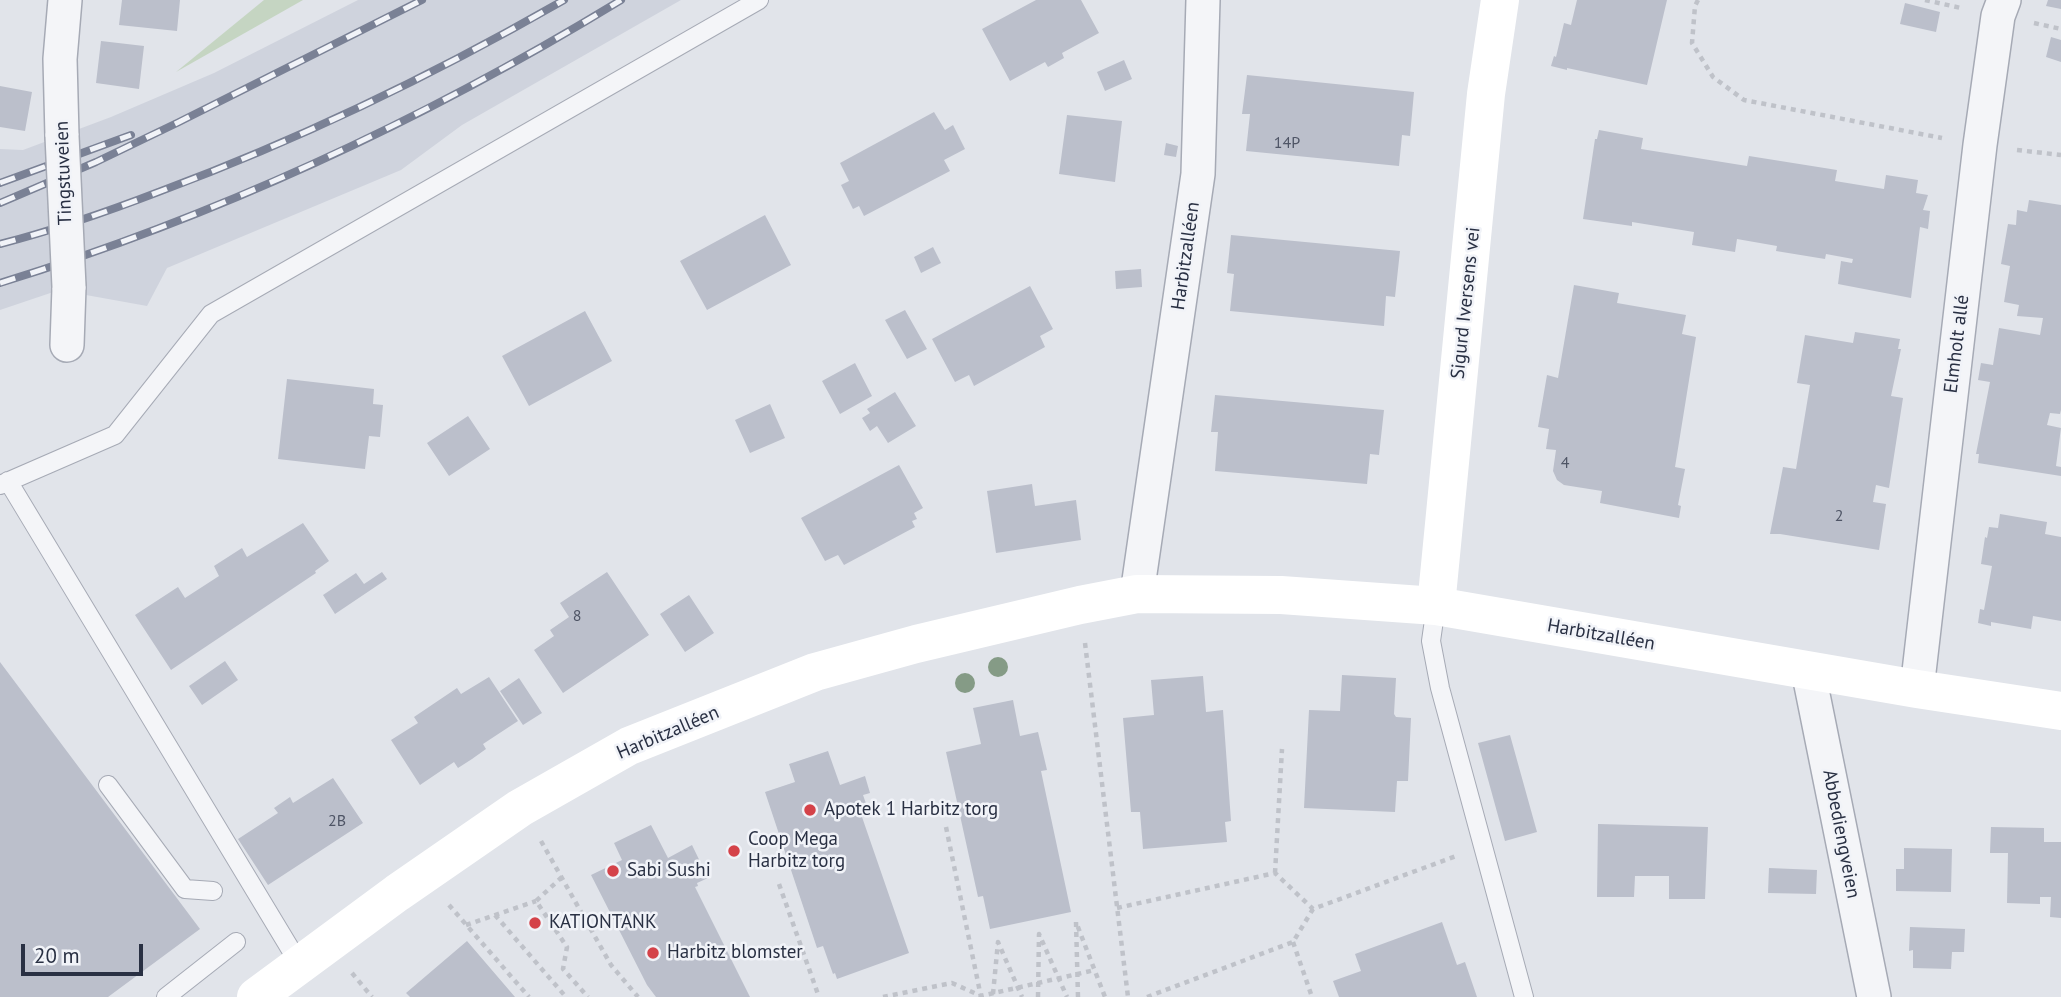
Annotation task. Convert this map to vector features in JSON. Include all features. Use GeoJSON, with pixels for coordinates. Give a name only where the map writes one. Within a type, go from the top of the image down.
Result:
{"type":"FeatureCollection","features":[{"type":"Feature","properties":{"kind":"street","name":"Tingstuveien"},"geometry":{"type":"LineString","coordinates":[[65,0],[60,59],[69,287],[67,345]]}},
{"type":"Feature","properties":{"kind":"street","name":"Harbitzalléen"},"geometry":{"type":"LineString","coordinates":[[1137,594],[1198,174],[1203,0]]}},
{"type":"Feature","properties":{"kind":"street","name":"Sigurd Iversens vei"},"geometry":{"type":"LineString","coordinates":[[1436,606],[1486,93],[1500,0]]}},
{"type":"Feature","properties":{"kind":"street","name":"Elmholt allé"},"geometry":{"type":"LineString","coordinates":[[1917,689],[1980,145],[1998,16],[2004,0]]}},
{"type":"Feature","properties":{"kind":"street","name":"Harbitzalléen"},"geometry":{"type":"LineString","coordinates":[[256,997],[397,893],[520,808],[629,746],[815,672],[916,644],[1137,594],[1281,595],[1436,606],[1917,689],[2061,711]]}},
{"type":"Feature","properties":{"kind":"street","name":"Abbediengveien"},"geometry":{"type":"LineString","coordinates":[[1808,670],[1874,997]]}},
{"type":"Feature","properties":{"kind":"lane"},"geometry":{"type":"LineString","coordinates":[[300,965],[4,483],[115,435],[211,314],[760,0]]}},
{"type":"Feature","properties":{"kind":"lane"},"geometry":{"type":"LineString","coordinates":[[1436,606],[1431,641],[1438,676],[1524,997]]}},
{"type":"Feature","properties":{"kind":"lane"},"geometry":{"type":"LineString","coordinates":[[108,785],[185,890],[212,891]]}},
{"type":"Feature","properties":{"kind":"lane"},"geometry":{"type":"LineString","coordinates":[[166,997],[236,942]]}},
{"type":"Feature","properties":{"kind":"path"},"geometry":{"type":"LineString","coordinates":[[1698,0],[1695,6],[1692,43],[1713,77],[1744,100],[1980,145]]}},
{"type":"Feature","properties":{"kind":"path"},"geometry":{"type":"LineString","coordinates":[[1080,605],[1128,997]]}},
{"type":"Feature","properties":{"kind":"path"},"geometry":{"type":"LineString","coordinates":[[1282,749],[1275,873],[1313,909]]}},
{"type":"Feature","properties":{"kind":"path"},"geometry":{"type":"LineString","coordinates":[[520,808],[611,965],[638,997]]}},
{"type":"Feature","properties":{"kind":"path"},"geometry":{"type":"LineString","coordinates":[[946,827],[981,997]]}},
{"type":"Feature","properties":{"kind":"path"},"geometry":{"type":"LineString","coordinates":[[1147,997],[1293,942],[1313,909],[1483,846]]}},
{"type":"Feature","properties":{"kind":"path"},"geometry":{"type":"LineString","coordinates":[[1117,908],[1275,873]]}},
{"type":"Feature","properties":{"kind":"path"},"geometry":{"type":"LineString","coordinates":[[466,925],[536,901],[562,877]]}},
{"type":"Feature","properties":{"kind":"path"},"geometry":{"type":"LineString","coordinates":[[779,884],[819,997]]}},
{"type":"Feature","properties":{"kind":"path"},"geometry":{"type":"LineString","coordinates":[[440,895],[529,997]]}},
{"type":"Feature","properties":{"kind":"path"},"geometry":{"type":"LineString","coordinates":[[536,901],[567,947],[563,969],[588,997]]}},
{"type":"Feature","properties":{"kind":"path"},"geometry":{"type":"LineString","coordinates":[[495,915],[566,997]]}},
{"type":"Feature","properties":{"kind":"path"},"geometry":{"type":"LineString","coordinates":[[1078,997],[1076,922],[1105,997]]}},
{"type":"Feature","properties":{"kind":"path"},"geometry":{"type":"LineString","coordinates":[[1038,997],[1040,934],[1067,997]]}},
{"type":"Feature","properties":{"kind":"path"},"geometry":{"type":"LineString","coordinates":[[993,994],[998,942],[1022,997]]}},
{"type":"Feature","properties":{"kind":"path"},"geometry":{"type":"LineString","coordinates":[[1293,942],[1312,997]]}},
{"type":"Feature","properties":{"kind":"path"},"geometry":{"type":"LineString","coordinates":[[348,968],[372,997]]}},
{"type":"Feature","properties":{"kind":"path"},"geometry":{"type":"LineString","coordinates":[[885,997],[952,983],[981,997],[1095,970]]}},
{"type":"Feature","properties":{"kind":"path"},"geometry":{"type":"LineString","coordinates":[[918,990],[920,997]]}},
{"type":"Feature","properties":{"kind":"shaded area"},"geometry":{"type":"Polygon","coordinates":[[[358,0],[681,0],[462,125],[401,170],[167,268],[147,306],[86,295],[83,282],[0,310],[0,149],[23,150],[111,117],[214,73],[358,0]]]}},
{"type":"Feature","properties":{"kind":"green space"},"geometry":{"type":"Polygon","coordinates":[[[264,0],[303,0],[176,72],[264,0]]]}},
{"type":"Feature","properties":{"kind":"building"},"geometry":{"type":"Polygon","coordinates":[[[122,0],[180,0],[177,31],[119,25],[122,0]]]}},
{"type":"Feature","properties":{"kind":"building"},"geometry":{"type":"Polygon","coordinates":[[[1036,0],[1081,0],[1099,33],[1062,53],[1064,58],[1048,67],[1045,62],[1010,81],[982,29],[1036,0]]]}},
{"type":"Feature","properties":{"kind":"building"},"geometry":{"type":"Polygon","coordinates":[[[1577,0],[1667,0],[1647,85],[1551,66],[1554,56],[1556,57],[1564,23],[1571,25],[1577,0]]]}},
{"type":"Feature","properties":{"kind":"building"},"geometry":{"type":"Polygon","coordinates":[[[2048,0],[2061,0],[2061,9],[2046,6],[2048,0]]]}},
{"type":"Feature","properties":{"kind":"building"},"geometry":{"type":"Polygon","coordinates":[[[1905,3],[1940,12],[1936,32],[1900,24],[1905,3]]]}},
{"type":"Feature","properties":{"kind":"building"},"geometry":{"type":"Polygon","coordinates":[[[2051,37],[2061,40],[2061,62],[2046,57],[2051,37]]]}},
{"type":"Feature","properties":{"kind":"building"},"geometry":{"type":"Polygon","coordinates":[[[101,41],[144,46],[139,89],[96,83],[101,41]]]}},
{"type":"Feature","properties":{"kind":"building"},"geometry":{"type":"Polygon","coordinates":[[[1124,60],[1132,79],[1105,91],[1097,72],[1124,60]]]}},
{"type":"Feature","properties":{"kind":"building"},"geometry":{"type":"Polygon","coordinates":[[[1247,75],[1414,92],[1410,136],[1402,135],[1399,166],[1246,151],[1250,114],[1242,114],[1247,75]]]}},
{"type":"Feature","properties":{"kind":"building"},"geometry":{"type":"Polygon","coordinates":[[[0,86],[32,92],[25,131],[0,127],[0,86]]]}},
{"type":"Feature","properties":{"kind":"building"},"geometry":{"type":"Polygon","coordinates":[[[934,112],[945,130],[953,125],[965,149],[944,160],[950,171],[864,216],[859,206],[853,209],[841,185],[849,181],[840,163],[934,112]]]}},
{"type":"Feature","properties":{"kind":"building"},"geometry":{"type":"Polygon","coordinates":[[[1067,115],[1122,121],[1115,182],[1059,174],[1067,115]]]}},
{"type":"Feature","properties":{"kind":"building"},"geometry":{"type":"Polygon","coordinates":[[[1599,130],[1643,138],[1641,149],[1747,166],[1749,156],[1837,170],[1835,181],[1884,189],[1886,175],[1918,180],[1916,193],[1928,195],[1923,210],[1930,211],[1928,229],[1920,227],[1911,298],[1838,284],[1841,261],[1852,263],[1853,259],[1826,254],[1825,259],[1776,251],[1777,246],[1737,239],[1735,252],[1692,245],[1694,232],[1632,222],[1632,226],[1583,219],[1595,139],[1599,130]]]}},
{"type":"Feature","properties":{"kind":"building"},"geometry":{"type":"Polygon","coordinates":[[[1166,143],[1178,146],[1176,157],[1164,155],[1166,143]]]}},
{"type":"Feature","properties":{"kind":"building"},"geometry":{"type":"Polygon","coordinates":[[[2029,200],[2061,205],[2061,410],[2060,414],[2050,413],[2047,425],[2061,428],[2056,466],[2061,467],[2061,476],[1978,463],[1979,454],[1976,454],[1990,382],[1978,380],[1981,363],[1993,365],[1999,328],[2040,335],[2043,318],[2017,316],[2019,305],[2004,302],[2010,266],[2001,264],[2008,224],[2016,225],[2017,210],[2027,212],[2029,200]]]}},
{"type":"Feature","properties":{"kind":"building"},"geometry":{"type":"Polygon","coordinates":[[[765,215],[791,265],[707,310],[680,261],[765,215]]]}},
{"type":"Feature","properties":{"kind":"building"},"geometry":{"type":"Polygon","coordinates":[[[1231,235],[1400,251],[1395,297],[1386,296],[1384,326],[1230,311],[1234,274],[1227,273],[1231,235]]]}},
{"type":"Feature","properties":{"kind":"building"},"geometry":{"type":"Polygon","coordinates":[[[933,247],[941,263],[921,273],[914,257],[933,247]]]}},
{"type":"Feature","properties":{"kind":"building"},"geometry":{"type":"Polygon","coordinates":[[[1141,269],[1142,287],[1116,289],[1115,271],[1141,269]]]}},
{"type":"Feature","properties":{"kind":"building"},"geometry":{"type":"Polygon","coordinates":[[[1574,285],[1619,293],[1617,303],[1686,315],[1682,334],[1696,337],[1675,467],[1685,469],[1678,505],[1681,506],[1679,518],[1600,503],[1602,491],[1564,485],[1557,480],[1553,471],[1556,450],[1546,449],[1549,429],[1538,427],[1547,375],[1558,378],[1574,285]]]}},
{"type":"Feature","properties":{"kind":"building"},"geometry":{"type":"Polygon","coordinates":[[[1030,286],[1053,329],[1040,336],[1045,347],[974,386],[969,375],[955,382],[932,339],[1030,286]]]}},
{"type":"Feature","properties":{"kind":"building"},"geometry":{"type":"Polygon","coordinates":[[[905,310],[927,349],[907,359],[885,320],[905,310]]]}},
{"type":"Feature","properties":{"kind":"building"},"geometry":{"type":"Polygon","coordinates":[[[585,311],[612,361],[529,406],[502,356],[585,311]]]}},
{"type":"Feature","properties":{"kind":"building"},"geometry":{"type":"Polygon","coordinates":[[[1855,332],[1900,339],[1898,349],[1901,349],[1891,396],[1903,398],[1889,488],[1876,485],[1873,502],[1886,504],[1879,550],[1770,534],[1783,467],[1796,469],[1810,385],[1797,383],[1805,335],[1853,343],[1855,332]]]}},
{"type":"Feature","properties":{"kind":"building"},"geometry":{"type":"Polygon","coordinates":[[[855,363],[872,396],[840,414],[822,381],[855,363]]]}},
{"type":"Feature","properties":{"kind":"building"},"geometry":{"type":"Polygon","coordinates":[[[287,379],[374,389],[373,404],[383,405],[380,437],[369,436],[365,469],[278,459],[287,379]]]}},
{"type":"Feature","properties":{"kind":"building"},"geometry":{"type":"Polygon","coordinates":[[[895,392],[916,426],[888,443],[877,426],[870,431],[862,418],[870,413],[867,409],[895,392]]]}},
{"type":"Feature","properties":{"kind":"building"},"geometry":{"type":"Polygon","coordinates":[[[1215,395],[1384,410],[1379,455],[1370,454],[1367,484],[1215,471],[1218,432],[1211,432],[1215,395]]]}},
{"type":"Feature","properties":{"kind":"building"},"geometry":{"type":"Polygon","coordinates":[[[770,404],[785,438],[750,453],[735,420],[770,404]]]}},
{"type":"Feature","properties":{"kind":"building"},"geometry":{"type":"Polygon","coordinates":[[[468,416],[490,449],[449,476],[427,443],[468,416]]]}},
{"type":"Feature","properties":{"kind":"building"},"geometry":{"type":"Polygon","coordinates":[[[899,465],[923,508],[914,513],[917,519],[912,521],[915,527],[844,565],[838,555],[825,561],[801,518],[899,465]]]}},
{"type":"Feature","properties":{"kind":"building"},"geometry":{"type":"Polygon","coordinates":[[[1032,484],[1035,506],[1076,500],[1081,540],[996,553],[987,491],[1032,484]]]}},
{"type":"Feature","properties":{"kind":"building"},"geometry":{"type":"Polygon","coordinates":[[[2000,514],[2047,522],[2045,534],[2061,537],[2061,621],[2033,616],[2031,629],[1991,622],[1991,626],[1978,623],[1980,609],[1984,610],[1992,566],[1981,564],[1985,537],[1987,538],[1989,527],[1998,528],[2000,514]]]}},
{"type":"Feature","properties":{"kind":"building"},"geometry":{"type":"Polygon","coordinates":[[[303,523],[329,561],[315,571],[316,573],[171,670],[135,615],[178,587],[185,598],[219,576],[214,566],[242,548],[247,557],[303,523]]]}},
{"type":"Feature","properties":{"kind":"building"},"geometry":{"type":"Polygon","coordinates":[[[382,572],[387,579],[335,614],[323,595],[356,573],[364,584],[382,572]]]}},
{"type":"Feature","properties":{"kind":"building"},"geometry":{"type":"Polygon","coordinates":[[[607,572],[649,635],[563,693],[534,650],[554,636],[550,630],[569,617],[560,603],[607,572]]]}},
{"type":"Feature","properties":{"kind":"building"},"geometry":{"type":"Polygon","coordinates":[[[689,595],[714,633],[685,652],[660,614],[689,595]]]}},
{"type":"Feature","properties":{"kind":"building"},"geometry":{"type":"Polygon","coordinates":[[[225,661],[238,680],[202,705],[189,686],[225,661]]]}},
{"type":"Feature","properties":{"kind":"building"},"geometry":{"type":"Polygon","coordinates":[[[0,662],[200,929],[108,997],[0,997],[0,662]]]}},
{"type":"Feature","properties":{"kind":"building"},"geometry":{"type":"Polygon","coordinates":[[[1342,675],[1396,678],[1394,714],[1396,717],[1411,718],[1408,781],[1397,781],[1395,812],[1304,808],[1309,710],[1340,711],[1342,675]]]}},
{"type":"Feature","properties":{"kind":"building"},"geometry":{"type":"Polygon","coordinates":[[[1203,676],[1206,712],[1223,710],[1231,821],[1225,822],[1227,842],[1143,849],[1140,812],[1131,812],[1123,718],[1154,715],[1151,680],[1203,676]]]}},
{"type":"Feature","properties":{"kind":"building"},"geometry":{"type":"Polygon","coordinates":[[[489,677],[518,721],[483,744],[486,749],[472,759],[458,768],[454,762],[420,785],[391,740],[418,723],[414,717],[457,688],[461,694],[489,677]]]}},
{"type":"Feature","properties":{"kind":"building"},"geometry":{"type":"Polygon","coordinates":[[[519,678],[542,713],[523,725],[500,691],[519,678]]]}},
{"type":"Feature","properties":{"kind":"building"},"geometry":{"type":"Polygon","coordinates":[[[1013,700],[1020,736],[1038,732],[1047,770],[1041,771],[1071,912],[990,929],[983,896],[978,897],[946,752],[981,744],[973,708],[1013,700]]]}},
{"type":"Feature","properties":{"kind":"building"},"geometry":{"type":"Polygon","coordinates":[[[1510,735],[1537,832],[1505,841],[1478,743],[1510,735]]]}},
{"type":"Feature","properties":{"kind":"building"},"geometry":{"type":"Polygon","coordinates":[[[828,751],[840,785],[865,776],[870,793],[863,795],[870,815],[862,817],[909,953],[837,979],[823,946],[817,948],[765,792],[795,782],[789,764],[828,751]]]}},
{"type":"Feature","properties":{"kind":"building"},"geometry":{"type":"Polygon","coordinates":[[[333,778],[363,823],[268,885],[238,839],[278,813],[274,808],[290,797],[293,803],[333,778]]]}},
{"type":"Feature","properties":{"kind":"building"},"geometry":{"type":"Polygon","coordinates":[[[1598,824],[1708,827],[1705,899],[1669,899],[1669,876],[1635,876],[1634,897],[1597,897],[1598,824]]]}},
{"type":"Feature","properties":{"kind":"building"},"geometry":{"type":"Polygon","coordinates":[[[651,825],[668,858],[692,845],[708,878],[697,883],[698,886],[695,887],[750,997],[656,997],[647,985],[591,875],[622,860],[614,843],[651,825]]]}},
{"type":"Feature","properties":{"kind":"building"},"geometry":{"type":"Polygon","coordinates":[[[1991,827],[2044,828],[2044,842],[2061,842],[2061,918],[2050,917],[2051,897],[2040,897],[2040,904],[2007,903],[2008,853],[1990,853],[1991,827]]]}},
{"type":"Feature","properties":{"kind":"building"},"geometry":{"type":"Polygon","coordinates":[[[1904,848],[1952,849],[1951,892],[1896,891],[1896,869],[1904,869],[1904,848]]]}},
{"type":"Feature","properties":{"kind":"building"},"geometry":{"type":"Polygon","coordinates":[[[1769,868],[1817,870],[1816,894],[1768,893],[1769,868]]]}},
{"type":"Feature","properties":{"kind":"building"},"geometry":{"type":"Polygon","coordinates":[[[1442,922],[1457,965],[1465,962],[1477,997],[1339,997],[1333,981],[1361,971],[1355,954],[1442,922]]]}},
{"type":"Feature","properties":{"kind":"building"},"geometry":{"type":"Polygon","coordinates":[[[1910,927],[1965,929],[1964,952],[1952,952],[1951,969],[1913,968],[1913,950],[1909,951],[1910,927]]]}},
{"type":"Feature","properties":{"kind":"building"},"geometry":{"type":"Polygon","coordinates":[[[467,941],[515,997],[410,997],[406,993],[467,941]]]}},
{"type":"Feature","properties":{"kind":"railway"},"geometry":{"type":"LineString","coordinates":[[0,203],[96,162],[422,0]]}},
{"type":"Feature","properties":{"kind":"railway"},"geometry":{"type":"LineString","coordinates":[[0,244],[102,213],[265,150],[417,79],[564,0]]}},
{"type":"Feature","properties":{"kind":"railway"},"geometry":{"type":"LineString","coordinates":[[0,283],[161,227],[320,161],[473,85],[621,0]]}},
{"type":"Feature","properties":{"kind":"railway"},"geometry":{"type":"LineString","coordinates":[[0,183],[131,135]]}},
{"type":"Feature","properties":{"kind":"place","name":"Apotek 1 Harbitz torg"},"geometry":{"type":"Point","coordinates":[810,810]}},
{"type":"Feature","properties":{"kind":"place","name":"Coop Mega Harbitz torg"},"geometry":{"type":"Point","coordinates":[734,851]}},
{"type":"Feature","properties":{"kind":"place","name":"Sabi Sushi"},"geometry":{"type":"Point","coordinates":[613,871]}},
{"type":"Feature","properties":{"kind":"place","name":"KATIONTANK"},"geometry":{"type":"Point","coordinates":[535,923]}},
{"type":"Feature","properties":{"kind":"place","name":"Harbitz blomster"},"geometry":{"type":"Point","coordinates":[653,953]}}]}
